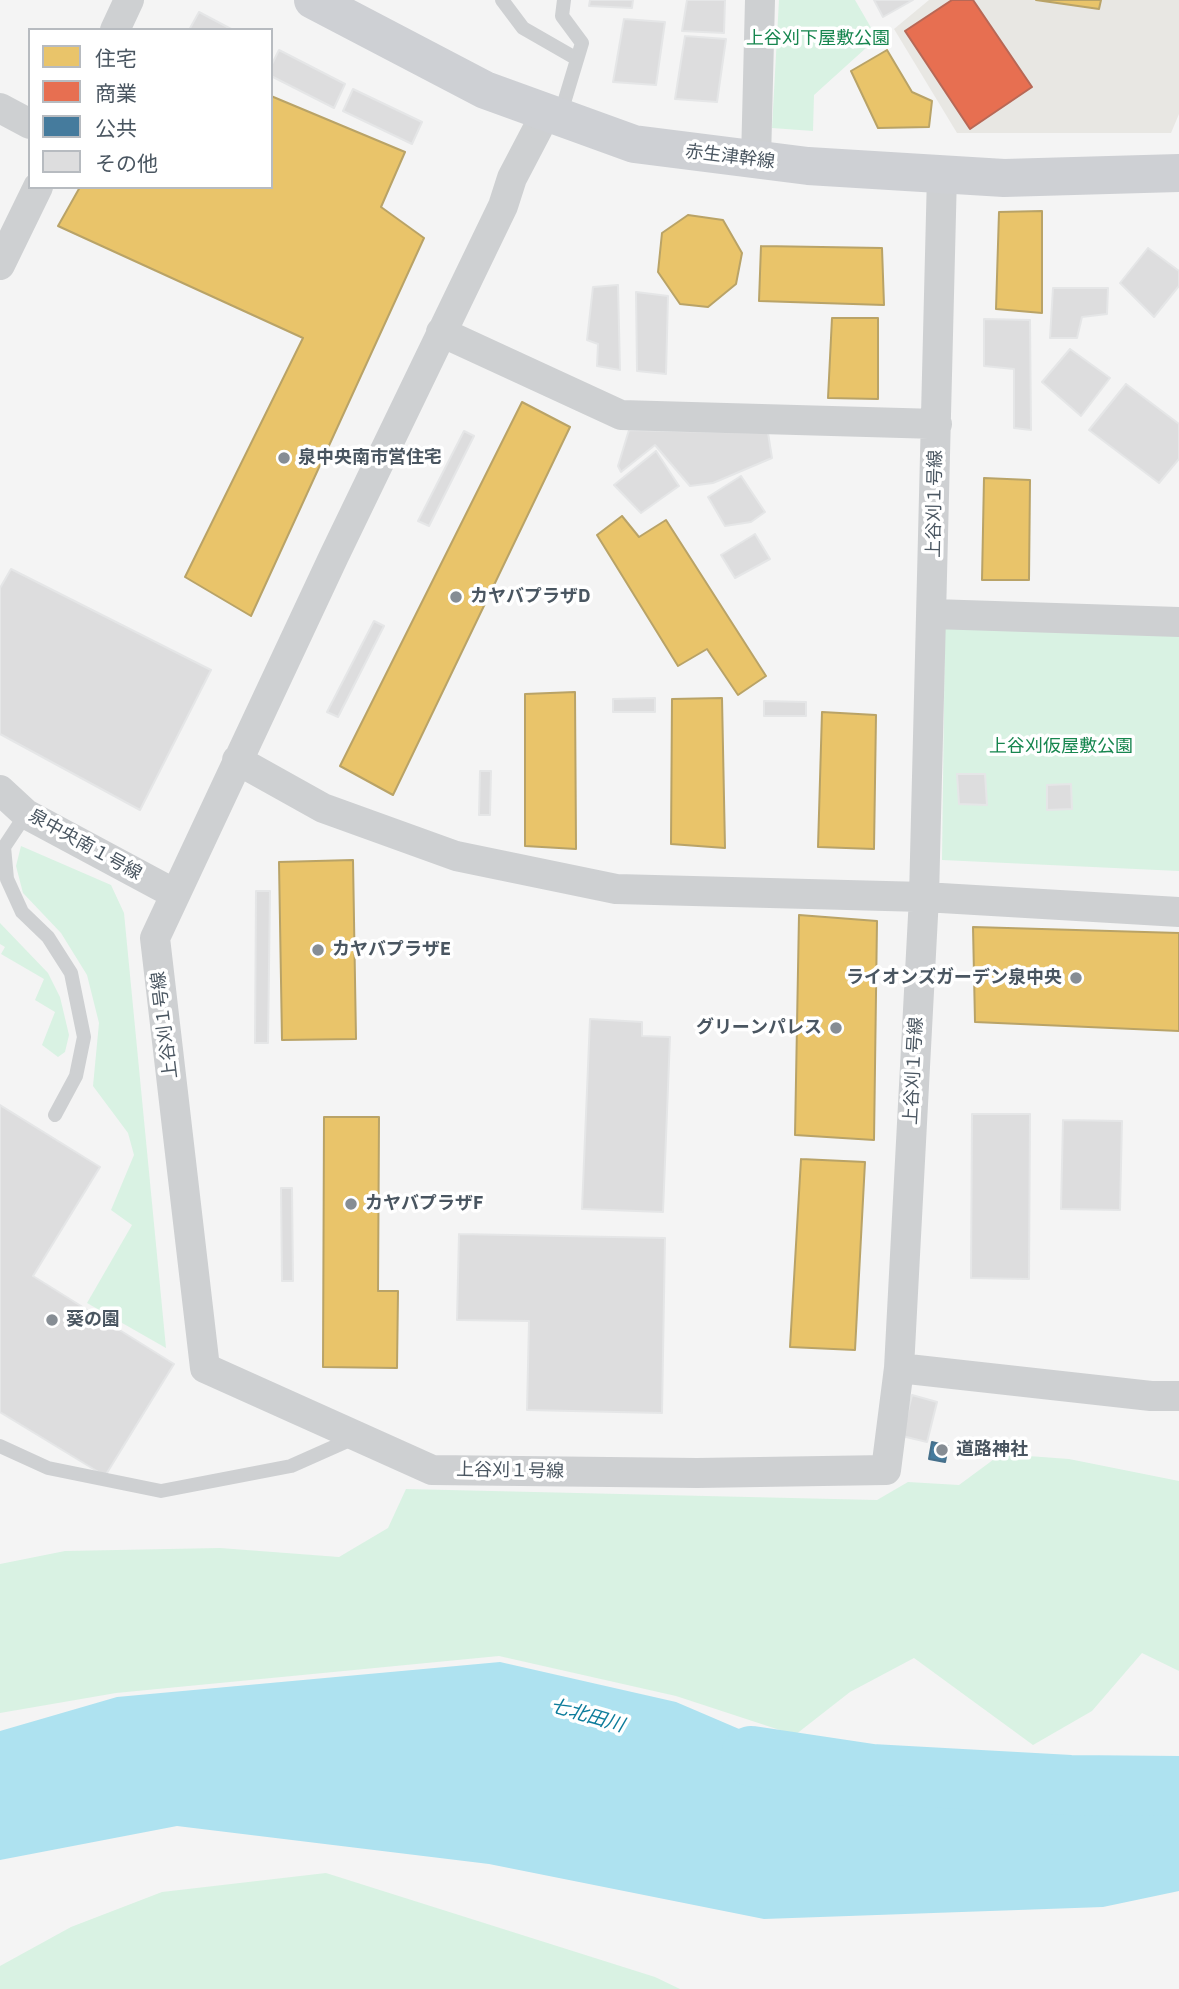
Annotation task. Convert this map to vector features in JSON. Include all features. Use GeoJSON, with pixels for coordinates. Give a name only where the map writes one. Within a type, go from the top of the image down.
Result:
{"type":"FeatureCollection","features":[{"type":"Feature","properties":{"kind":"street"},"geometry":{"type":"LineString","coordinates":[[116,28],[129,0]]}},
{"type":"Feature","properties":{"kind":"street","name":"赤生津幹線"},"geometry":{"type":"LineString","coordinates":[[313,0],[485,90],[634,144],[756,160],[1004,178],[1179,173]]}},
{"type":"Feature","properties":{"kind":"street"},"geometry":{"type":"LineString","coordinates":[[756,160],[760,0]]}},
{"type":"Feature","properties":{"kind":"street"},"geometry":{"type":"LineString","coordinates":[[0,108],[28,123]]}},
{"type":"Feature","properties":{"kind":"street","name":"上谷刈１号線"},"geometry":{"type":"LineString","coordinates":[[553,115],[512,178],[503,206],[237,760],[155,938],[205,1368],[432,1470],[697,1473],[887,1470],[899,1367],[924,897],[943,174]]}},
{"type":"Feature","properties":{"kind":"street"},"geometry":{"type":"LineString","coordinates":[[0,265],[37,189]]}},
{"type":"Feature","properties":{"kind":"street"},"geometry":{"type":"LineString","coordinates":[[441,332],[621,415],[937,424]]}},
{"type":"Feature","properties":{"kind":"street"},"geometry":{"type":"LineString","coordinates":[[933,614],[1179,622]]}},
{"type":"Feature","properties":{"kind":"street"},"geometry":{"type":"LineString","coordinates":[[237,760],[323,808],[456,856],[616,889],[924,897],[1179,912]]}},
{"type":"Feature","properties":{"kind":"street","name":"泉中央南１号線"},"geometry":{"type":"LineString","coordinates":[[0,790],[26,814],[175,894]]}},
{"type":"Feature","properties":{"kind":"street"},"geometry":{"type":"LineString","coordinates":[[899,1367],[1151,1396],[1179,1396]]}},
{"type":"Feature","properties":{"kind":"lane"},"geometry":{"type":"LineString","coordinates":[[502,0],[523,28],[577,59]]}},
{"type":"Feature","properties":{"kind":"lane"},"geometry":{"type":"LineString","coordinates":[[553,115],[582,43],[562,16],[564,0]]}},
{"type":"Feature","properties":{"kind":"lane"},"geometry":{"type":"LineString","coordinates":[[26,814],[4,846],[7,879],[22,912],[47,937],[71,973],[84,1037],[76,1076],[55,1115]]}},
{"type":"Feature","properties":{"kind":"lane"},"geometry":{"type":"LineString","coordinates":[[0,1446],[48,1468],[161,1491],[291,1466],[357,1437]]}},
{"type":"Feature","properties":{"kind":"shaded area"},"geometry":{"type":"Polygon","coordinates":[[[929,0],[1179,0],[1179,114],[1171,133],[957,133],[894,29],[929,0]]]}},
{"type":"Feature","properties":{"kind":"green space","name":"上谷刈下屋敷公園"},"geometry":{"type":"Polygon","coordinates":[[[779,0],[855,0],[877,38],[814,95],[813,131],[772,128],[779,0]]]}},
{"type":"Feature","properties":{"kind":"green space","name":"上谷刈仮屋敷公園"},"geometry":{"type":"Polygon","coordinates":[[[945,628],[1179,634],[1179,871],[942,860],[945,628]]]}},
{"type":"Feature","properties":{"kind":"green space"},"geometry":{"type":"Polygon","coordinates":[[[21,846],[111,885],[124,913],[166,1348],[87,1303],[132,1225],[111,1210],[134,1155],[128,1133],[93,1086],[99,1023],[87,975],[61,933],[23,893],[16,866],[21,846]]]}},
{"type":"Feature","properties":{"kind":"green space"},"geometry":{"type":"Polygon","coordinates":[[[0,923],[48,973],[60,997],[69,1035],[65,1052],[58,1057],[42,1045],[55,1012],[35,1000],[44,979],[1,954],[5,947],[0,944],[0,923]]]}},
{"type":"Feature","properties":{"kind":"green space"},"geometry":{"type":"Polygon","coordinates":[[[1001,1454],[1069,1459],[1179,1481],[1179,1671],[1142,1653],[1092,1711],[1033,1745],[914,1658],[850,1692],[795,1735],[676,1696],[499,1656],[116,1693],[0,1713],[0,1564],[65,1551],[220,1548],[339,1557],[388,1528],[406,1489],[877,1500],[908,1482],[959,1485],[1001,1454]]]}},
{"type":"Feature","properties":{"kind":"green space"},"geometry":{"type":"Polygon","coordinates":[[[326,1873],[655,1977],[680,1989],[0,1989],[0,1966],[71,1927],[162,1892],[326,1873]]]}},
{"type":"Feature","properties":{"kind":"water"},"geometry":{"type":"Polygon","coordinates":[[[500,1662],[676,1702],[910,1802],[1089,1808],[1179,1771],[1179,1891],[1103,1907],[764,1919],[489,1864],[177,1826],[0,1860],[0,1731],[117,1697],[500,1662]]]}},
{"type":"Feature","properties":{"kind":"building: 住宅"},"geometry":{"type":"Polygon","coordinates":[[[1036,0],[1101,0],[1099,9],[1036,0]]]}},
{"type":"Feature","properties":{"kind":"building: 住宅"},"geometry":{"type":"Polygon","coordinates":[[[887,50],[912,92],[932,101],[929,127],[878,128],[851,71],[887,50]]]}},
{"type":"Feature","properties":{"kind":"building: 住宅","name":"泉中央南市営住宅"},"geometry":{"type":"Polygon","coordinates":[[[273,97],[405,152],[381,207],[424,238],[251,616],[185,577],[303,338],[58,226],[79,189],[273,189],[273,97]]]}},
{"type":"Feature","properties":{"kind":"building: 住宅"},"geometry":{"type":"Polygon","coordinates":[[[1042,211],[1042,313],[996,309],[999,212],[1042,211]]]}},
{"type":"Feature","properties":{"kind":"building: 住宅"},"geometry":{"type":"Polygon","coordinates":[[[688,215],[723,220],[742,253],[736,284],[708,307],[680,304],[658,272],[662,233],[688,215]]]}},
{"type":"Feature","properties":{"kind":"building: 住宅"},"geometry":{"type":"Polygon","coordinates":[[[761,246],[882,248],[884,305],[759,301],[761,246]]]}},
{"type":"Feature","properties":{"kind":"building: 住宅"},"geometry":{"type":"Polygon","coordinates":[[[832,318],[878,318],[878,399],[828,398],[832,318]]]}},
{"type":"Feature","properties":{"kind":"building: 住宅","name":"カヤバプラザD"},"geometry":{"type":"Polygon","coordinates":[[[522,402],[570,427],[393,795],[340,766],[522,402]]]}},
{"type":"Feature","properties":{"kind":"building: 住宅"},"geometry":{"type":"Polygon","coordinates":[[[984,478],[1030,480],[1029,580],[982,580],[984,478]]]}},
{"type":"Feature","properties":{"kind":"building: 住宅"},"geometry":{"type":"Polygon","coordinates":[[[622,516],[639,537],[666,520],[766,676],[738,695],[707,649],[678,666],[597,535],[622,516]]]}},
{"type":"Feature","properties":{"kind":"building: 住宅"},"geometry":{"type":"Polygon","coordinates":[[[575,692],[576,849],[525,846],[525,694],[575,692]]]}},
{"type":"Feature","properties":{"kind":"building: 住宅"},"geometry":{"type":"Polygon","coordinates":[[[722,698],[725,848],[671,844],[672,699],[722,698]]]}},
{"type":"Feature","properties":{"kind":"building: 住宅"},"geometry":{"type":"Polygon","coordinates":[[[822,712],[876,715],[874,849],[818,847],[822,712]]]}},
{"type":"Feature","properties":{"kind":"building: 住宅","name":"カヤバプラザE"},"geometry":{"type":"Polygon","coordinates":[[[353,860],[356,1039],[282,1040],[279,862],[353,860]]]}},
{"type":"Feature","properties":{"kind":"building: 住宅","name":"グリーンパレス"},"geometry":{"type":"Polygon","coordinates":[[[799,915],[877,921],[874,1140],[795,1135],[799,915]]]}},
{"type":"Feature","properties":{"kind":"building: 住宅","name":"ライオンズガーデン泉中央"},"geometry":{"type":"Polygon","coordinates":[[[973,927],[1179,933],[1179,1031],[975,1022],[973,927]]]}},
{"type":"Feature","properties":{"kind":"building: 住宅","name":"カヤバプラザF"},"geometry":{"type":"Polygon","coordinates":[[[324,1117],[379,1117],[378,1291],[398,1291],[397,1368],[323,1367],[324,1117]]]}},
{"type":"Feature","properties":{"kind":"building: 住宅"},"geometry":{"type":"Polygon","coordinates":[[[801,1159],[865,1162],[855,1350],[790,1347],[801,1159]]]}},
{"type":"Feature","properties":{"kind":"building: 商業"},"geometry":{"type":"Polygon","coordinates":[[[952,0],[973,0],[1032,87],[970,129],[905,31],[952,0]]]}},
{"type":"Feature","properties":{"kind":"building: 公共"},"geometry":{"type":"Polygon","coordinates":[[[932,1442],[948,1446],[945,1462],[929,1459],[932,1442]]]}},
{"type":"Feature","properties":{"kind":"building: その他"},"geometry":{"type":"Polygon","coordinates":[[[590,0],[633,0],[632,8],[589,6],[590,0]]]}},
{"type":"Feature","properties":{"kind":"building: その他"},"geometry":{"type":"Polygon","coordinates":[[[687,0],[725,0],[724,33],[682,31],[687,0]]]}},
{"type":"Feature","properties":{"kind":"building: その他"},"geometry":{"type":"Polygon","coordinates":[[[874,0],[913,0],[883,17],[874,0]]]}},
{"type":"Feature","properties":{"kind":"building: その他"},"geometry":{"type":"Polygon","coordinates":[[[199,12],[229,28],[190,28],[199,12]]]}},
{"type":"Feature","properties":{"kind":"building: その他"},"geometry":{"type":"Polygon","coordinates":[[[624,19],[665,22],[656,85],[613,82],[624,19]]]}},
{"type":"Feature","properties":{"kind":"building: その他"},"geometry":{"type":"Polygon","coordinates":[[[685,36],[726,39],[717,102],[675,99],[685,36]]]}},
{"type":"Feature","properties":{"kind":"building: その他"},"geometry":{"type":"Polygon","coordinates":[[[279,50],[345,84],[334,108],[273,77],[273,62],[279,50]]]}},
{"type":"Feature","properties":{"kind":"building: その他"},"geometry":{"type":"Polygon","coordinates":[[[353,89],[422,122],[412,144],[343,111],[353,89]]]}},
{"type":"Feature","properties":{"kind":"building: その他"},"geometry":{"type":"Polygon","coordinates":[[[1148,248],[1179,271],[1179,286],[1154,317],[1120,283],[1148,248]]]}},
{"type":"Feature","properties":{"kind":"building: その他"},"geometry":{"type":"Polygon","coordinates":[[[618,285],[620,370],[597,366],[598,344],[587,340],[593,287],[618,285]]]}},
{"type":"Feature","properties":{"kind":"building: その他"},"geometry":{"type":"Polygon","coordinates":[[[1053,288],[1108,288],[1107,314],[1082,317],[1077,338],[1050,338],[1053,288]]]}},
{"type":"Feature","properties":{"kind":"building: その他"},"geometry":{"type":"Polygon","coordinates":[[[636,292],[668,296],[666,374],[637,371],[636,292]]]}},
{"type":"Feature","properties":{"kind":"building: その他"},"geometry":{"type":"Polygon","coordinates":[[[984,319],[1030,320],[1031,430],[1014,428],[1014,369],[984,366],[984,319]]]}},
{"type":"Feature","properties":{"kind":"building: その他"},"geometry":{"type":"Polygon","coordinates":[[[1070,349],[1110,378],[1081,416],[1042,382],[1070,349]]]}},
{"type":"Feature","properties":{"kind":"building: その他"},"geometry":{"type":"Polygon","coordinates":[[[1126,384],[1179,424],[1179,459],[1159,483],[1089,430],[1126,384]]]}},
{"type":"Feature","properties":{"kind":"building: その他"},"geometry":{"type":"Polygon","coordinates":[[[629,430],[768,433],[772,458],[713,483],[690,486],[655,445],[621,472],[618,466],[629,430]]]}},
{"type":"Feature","properties":{"kind":"building: その他"},"geometry":{"type":"Polygon","coordinates":[[[464,431],[474,436],[429,526],[418,521],[464,431]]]}},
{"type":"Feature","properties":{"kind":"building: その他"},"geometry":{"type":"Polygon","coordinates":[[[656,451],[679,486],[641,513],[614,485],[656,451]]]}},
{"type":"Feature","properties":{"kind":"building: その他"},"geometry":{"type":"Polygon","coordinates":[[[741,476],[765,512],[751,522],[725,526],[708,497],[741,476]]]}},
{"type":"Feature","properties":{"kind":"building: その他"},"geometry":{"type":"Polygon","coordinates":[[[755,534],[770,559],[735,578],[721,555],[755,534]]]}},
{"type":"Feature","properties":{"kind":"building: その他"},"geometry":{"type":"Polygon","coordinates":[[[11,569],[211,670],[140,810],[0,734],[0,588],[11,569]]]}},
{"type":"Feature","properties":{"kind":"building: その他"},"geometry":{"type":"Polygon","coordinates":[[[374,621],[384,626],[338,717],[327,712],[374,621]]]}},
{"type":"Feature","properties":{"kind":"building: その他"},"geometry":{"type":"Polygon","coordinates":[[[655,698],[655,712],[613,712],[613,699],[655,698]]]}},
{"type":"Feature","properties":{"kind":"building: その他"},"geometry":{"type":"Polygon","coordinates":[[[764,701],[806,702],[806,716],[764,716],[764,701]]]}},
{"type":"Feature","properties":{"kind":"building: その他"},"geometry":{"type":"Polygon","coordinates":[[[480,771],[491,771],[490,815],[479,815],[480,771]]]}},
{"type":"Feature","properties":{"kind":"building: その他"},"geometry":{"type":"Polygon","coordinates":[[[957,774],[985,774],[987,805],[959,804],[957,774]]]}},
{"type":"Feature","properties":{"kind":"building: その他"},"geometry":{"type":"Polygon","coordinates":[[[1071,784],[1072,809],[1047,810],[1047,785],[1071,784]]]}},
{"type":"Feature","properties":{"kind":"building: その他"},"geometry":{"type":"Polygon","coordinates":[[[256,891],[270,891],[268,1043],[255,1043],[256,891]]]}},
{"type":"Feature","properties":{"kind":"building: その他"},"geometry":{"type":"Polygon","coordinates":[[[590,1019],[642,1022],[642,1036],[670,1037],[663,1212],[582,1209],[590,1019]]]}},
{"type":"Feature","properties":{"kind":"building: その他","name":"葵の園"},"geometry":{"type":"Polygon","coordinates":[[[0,1105],[100,1167],[33,1276],[174,1364],[105,1476],[0,1412],[0,1105]]]}},
{"type":"Feature","properties":{"kind":"building: その他"},"geometry":{"type":"Polygon","coordinates":[[[972,1114],[1030,1114],[1029,1279],[971,1278],[972,1114]]]}},
{"type":"Feature","properties":{"kind":"building: その他"},"geometry":{"type":"Polygon","coordinates":[[[1063,1120],[1122,1121],[1120,1210],[1061,1209],[1063,1120]]]}},
{"type":"Feature","properties":{"kind":"building: その他"},"geometry":{"type":"Polygon","coordinates":[[[281,1188],[292,1188],[293,1281],[282,1281],[281,1188]]]}},
{"type":"Feature","properties":{"kind":"building: その他"},"geometry":{"type":"Polygon","coordinates":[[[459,1234],[665,1238],[662,1413],[527,1410],[529,1321],[457,1320],[459,1234]]]}},
{"type":"Feature","properties":{"kind":"building: その他"},"geometry":{"type":"Polygon","coordinates":[[[912,1395],[937,1402],[927,1442],[902,1436],[912,1395]]]}},
{"type":"Feature","properties":{"kind":"waterway","name":"七北田川"},"geometry":{"type":"LineString","coordinates":[[751,1756],[871,1774],[1070,1785],[1179,1786]]}},
{"type":"Feature","properties":{"kind":"place","name":"泉中央南市営住宅"},"geometry":{"type":"Point","coordinates":[284,458]}},
{"type":"Feature","properties":{"kind":"place","name":"カヤバプラザD"},"geometry":{"type":"Point","coordinates":[456,597]}},
{"type":"Feature","properties":{"kind":"place","name":"カヤバプラザE"},"geometry":{"type":"Point","coordinates":[318,950]}},
{"type":"Feature","properties":{"kind":"place","name":"ライオンズガーデン泉中央"},"geometry":{"type":"Point","coordinates":[1076,978]}},
{"type":"Feature","properties":{"kind":"place","name":"グリーンパレス"},"geometry":{"type":"Point","coordinates":[836,1028]}},
{"type":"Feature","properties":{"kind":"place","name":"カヤバプラザF"},"geometry":{"type":"Point","coordinates":[351,1204]}},
{"type":"Feature","properties":{"kind":"place","name":"葵の園"},"geometry":{"type":"Point","coordinates":[52,1320]}},
{"type":"Feature","properties":{"kind":"place","name":"道路神社"},"geometry":{"type":"Point","coordinates":[942,1450]}}]}
